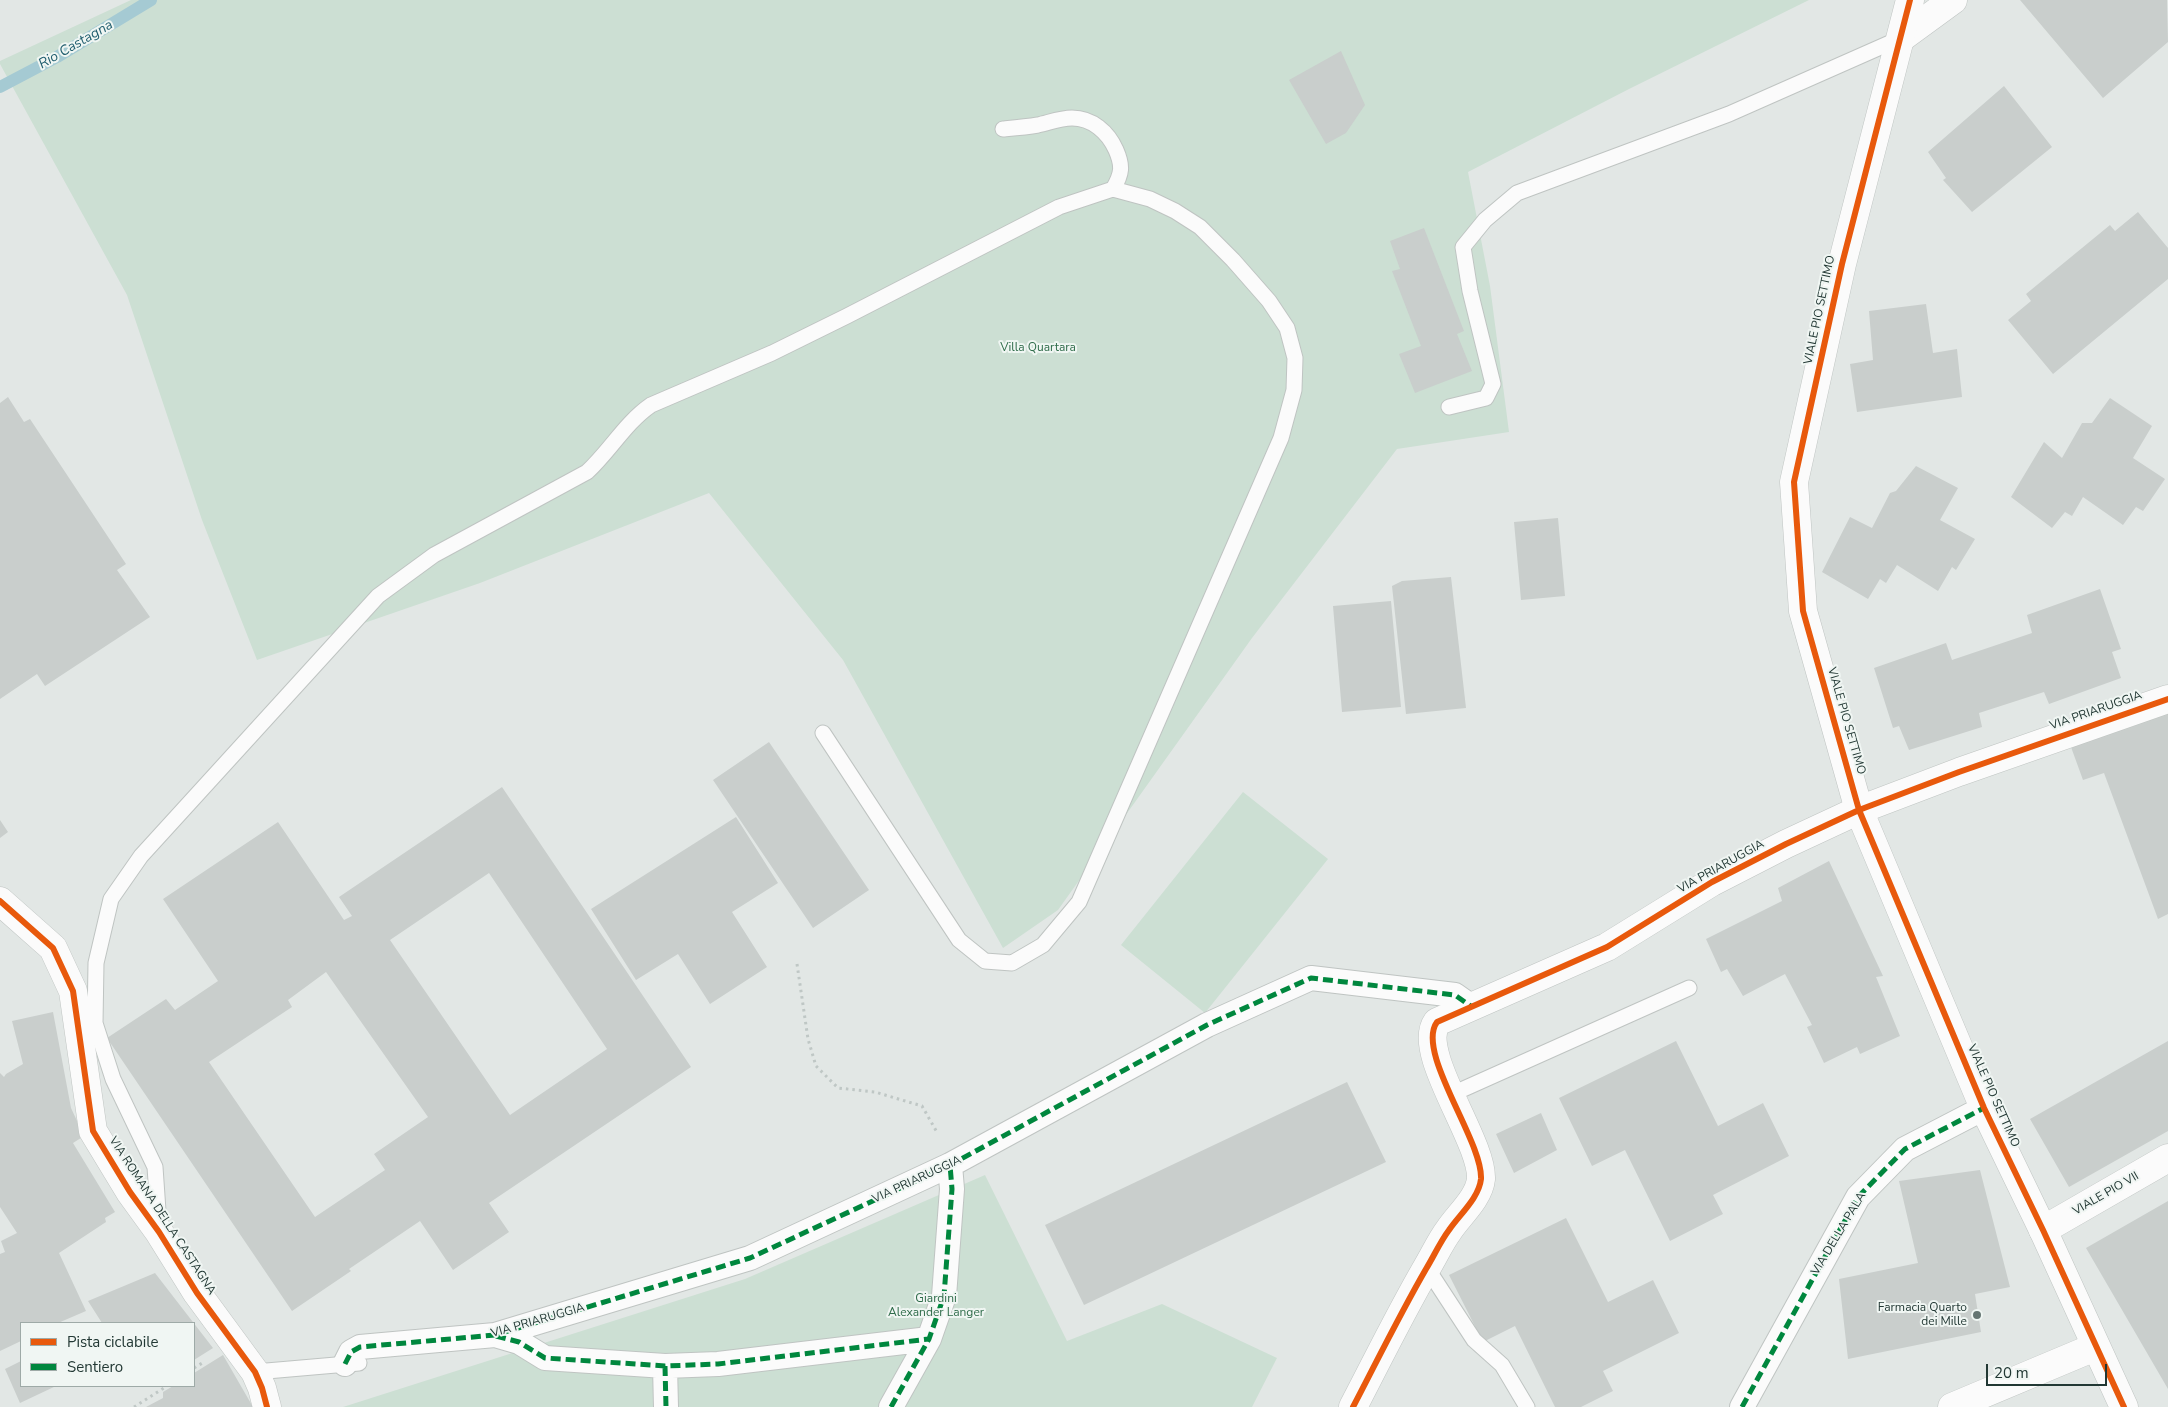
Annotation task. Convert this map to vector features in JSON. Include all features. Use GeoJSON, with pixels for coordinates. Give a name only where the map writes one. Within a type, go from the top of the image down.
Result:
{"type":"FeatureCollection","features":[{"type":"Feature","properties":{"kind":"street","name":"VIALE PIO SETTIMO"},"geometry":{"type":"LineString","coordinates":[[1910,0],[1842,264],[1794,482],[1803,611],[1860,810],[1984,1108],[2044,1230],[2095,1347],[2124,1407]]}},
{"type":"Feature","properties":{"kind":"street"},"geometry":{"type":"LineString","coordinates":[[1901,38],[1953,0]]}},
{"type":"Feature","properties":{"kind":"street","name":"VIA PRIARUGGIA"},"geometry":{"type":"LineString","coordinates":[[1427,1268],[1448,1230],[1481,1181],[1480,1163],[1450,1095],[1432,1046],[1433,1027],[1437,1022],[1607,946],[1712,882],[1786,844],[1860,810],[1958,772],[2168,699]]}},
{"type":"Feature","properties":{"kind":"street","name":"VIA ROMANA DELLA CASTAGNA"},"geometry":{"type":"LineString","coordinates":[[0,901],[52,948],[73,991],[93,1131],[130,1192],[159,1232],[197,1293],[255,1372],[267,1407]]}},
{"type":"Feature","properties":{"kind":"street","name":"VIA PRIARUGGIA"},"geometry":{"type":"LineString","coordinates":[[352,1364],[352,1352],[360,1347],[495,1335],[750,1258],[950,1165],[1207,1025],[1311,978],[1456,995],[1472,1007]]}},
{"type":"Feature","properties":{"kind":"street","name":"VIA DELLA PALA"},"geometry":{"type":"LineString","coordinates":[[1742,1407],[1858,1197],[1905,1148],[1984,1108]]}},
{"type":"Feature","properties":{"kind":"street","name":"VIALE PIO VII"},"geometry":{"type":"LineString","coordinates":[[2044,1230],[2168,1158]]}},
{"type":"Feature","properties":{"kind":"street"},"geometry":{"type":"LineString","coordinates":[[891,1407],[929,1339],[944,1296],[952,1189],[950,1165]]}},
{"type":"Feature","properties":{"kind":"street"},"geometry":{"type":"LineString","coordinates":[[1353,1407],[1400,1315],[1427,1268]]}},
{"type":"Feature","properties":{"kind":"street"},"geometry":{"type":"LineString","coordinates":[[495,1335],[519,1342],[545,1358],[665,1366],[718,1364],[929,1339]]}},
{"type":"Feature","properties":{"kind":"street"},"geometry":{"type":"LineString","coordinates":[[1952,1407],[2095,1347]]}},
{"type":"Feature","properties":{"kind":"street"},"geometry":{"type":"LineString","coordinates":[[665,1366],[666,1407]]}},
{"type":"Feature","properties":{"kind":"lane"},"geometry":{"type":"LineString","coordinates":[[1449,408],[1486,398],[1493,384],[1470,290],[1463,247],[1485,220],[1517,193],[1729,114],[1901,38]]}},
{"type":"Feature","properties":{"kind":"lane"},"geometry":{"type":"LineString","coordinates":[[1003,129],[1071,118],[1088,121],[1102,129],[1113,142],[1120,158],[1121,175],[1113,189]]}},
{"type":"Feature","properties":{"kind":"lane"},"geometry":{"type":"LineString","coordinates":[[159,1232],[155,1167],[113,1080],[95,1023],[96,964],[111,900],[141,856],[378,596],[434,556],[587,472],[600,460],[637,415],[651,405],[772,353],[1059,207],[1113,189],[1150,199],[1175,211],[1200,227],[1233,260],[1269,301],[1287,328],[1295,358],[1294,390],[1281,438],[1079,902],[1043,945],[1012,963],[985,961],[959,940],[823,733]]}},
{"type":"Feature","properties":{"kind":"lane"},"geometry":{"type":"LineString","coordinates":[[1450,1095],[1690,988]]}},
{"type":"Feature","properties":{"kind":"lane"},"geometry":{"type":"LineString","coordinates":[[1427,1268],[1474,1340],[1502,1365],[1527,1407]]}},
{"type":"Feature","properties":{"kind":"lane","name":"VIA PRIARUGGIA"},"geometry":{"type":"LineString","coordinates":[[255,1372],[352,1364]]}},
{"type":"Feature","properties":{"kind":"path"},"geometry":{"type":"LineString","coordinates":[[797,964],[808,1039],[816,1066],[838,1088],[875,1092],[922,1106],[934,1126],[950,1165]]}},
{"type":"Feature","properties":{"kind":"path"},"geometry":{"type":"LineString","coordinates":[[134,1407],[165,1387]]}},
{"type":"Feature","properties":{"kind":"green space","name":"Villa Quartara"},"geometry":{"type":"Polygon","coordinates":[[[131,0],[1809,0],[1629,89],[1468,172],[1490,286],[1509,432],[1397,449],[1252,638],[1058,910],[1003,948],[843,660],[709,493],[480,583],[257,660],[202,520],[127,295],[0,64],[0,61],[131,0]]]}},
{"type":"Feature","properties":{"kind":"green space"},"geometry":{"type":"Polygon","coordinates":[[[1243,792],[1328,859],[1205,1013],[1121,945],[1243,792]]]}},
{"type":"Feature","properties":{"kind":"green space","name":"Giardini Alexander Langer"},"geometry":{"type":"Polygon","coordinates":[[[985,1175],[1067,1341],[1162,1304],[1277,1358],[1252,1407],[343,1407],[745,1279],[985,1175]]]}},
{"type":"Feature","properties":{"kind":"building"},"geometry":{"type":"Polygon","coordinates":[[[2020,0],[2167,0],[2168,42],[2103,98],[2020,0]]]}},
{"type":"Feature","properties":{"kind":"building"},"geometry":{"type":"Polygon","coordinates":[[[1341,51],[1365,105],[1346,133],[1326,144],[1289,80],[1341,51]]]}},
{"type":"Feature","properties":{"kind":"building"},"geometry":{"type":"Polygon","coordinates":[[[2004,86],[2052,147],[1972,212],[1943,180],[1946,178],[1928,152],[2004,86]]]}},
{"type":"Feature","properties":{"kind":"building"},"geometry":{"type":"Polygon","coordinates":[[[2138,212],[2168,248],[2168,279],[2053,374],[2008,320],[2031,301],[2026,294],[2110,225],[2115,231],[2138,212]]]}},
{"type":"Feature","properties":{"kind":"building"},"geometry":{"type":"Polygon","coordinates":[[[1424,228],[1464,331],[1457,334],[1472,371],[1415,393],[1399,354],[1421,346],[1392,271],[1400,269],[1390,241],[1424,228]]]}},
{"type":"Feature","properties":{"kind":"building"},"geometry":{"type":"Polygon","coordinates":[[[1926,304],[1933,353],[1957,349],[1962,397],[1857,412],[1850,364],[1873,360],[1869,311],[1926,304]]]}},
{"type":"Feature","properties":{"kind":"building"},"geometry":{"type":"Polygon","coordinates":[[[8,397],[24,422],[30,419],[126,564],[117,570],[150,617],[45,686],[37,674],[0,699],[0,403],[8,397]]]}},
{"type":"Feature","properties":{"kind":"building"},"geometry":{"type":"Polygon","coordinates":[[[2110,398],[2152,426],[2133,458],[2165,479],[2143,511],[2136,507],[2123,525],[2083,497],[2072,516],[2065,512],[2052,528],[2011,497],[2044,442],[2062,458],[2082,423],[2092,423],[2110,398]]]}},
{"type":"Feature","properties":{"kind":"building"},"geometry":{"type":"Polygon","coordinates":[[[1916,466],[1958,488],[1940,520],[1975,539],[1956,570],[1952,567],[1938,591],[1897,565],[1886,583],[1880,579],[1868,599],[1822,572],[1850,517],[1872,528],[1890,493],[1896,491],[1916,466]]]}},
{"type":"Feature","properties":{"kind":"building"},"geometry":{"type":"Polygon","coordinates":[[[1558,518],[1565,596],[1521,600],[1514,522],[1558,518]]]}},
{"type":"Feature","properties":{"kind":"building"},"geometry":{"type":"Polygon","coordinates":[[[1451,577],[1466,708],[1406,714],[1392,586],[1402,581],[1451,577]]]}},
{"type":"Feature","properties":{"kind":"building"},"geometry":{"type":"Polygon","coordinates":[[[2100,589],[2121,649],[2112,652],[2121,678],[2049,704],[2044,692],[1979,713],[1982,727],[1909,750],[1899,726],[1893,728],[1874,668],[1946,643],[1952,660],[2032,633],[2027,615],[2100,589]]]}},
{"type":"Feature","properties":{"kind":"building"},"geometry":{"type":"Polygon","coordinates":[[[1391,601],[1401,707],[1342,712],[1333,606],[1391,601]]]}},
{"type":"Feature","properties":{"kind":"building"},"geometry":{"type":"Polygon","coordinates":[[[2168,710],[2168,914],[2158,919],[2104,773],[2083,780],[2071,747],[2168,710]]]}},
{"type":"Feature","properties":{"kind":"building"},"geometry":{"type":"Polygon","coordinates":[[[769,742],[869,890],[813,928],[713,780],[769,742]]]}},
{"type":"Feature","properties":{"kind":"building"},"geometry":{"type":"Polygon","coordinates":[[[502,787],[691,1067],[489,1203],[509,1232],[453,1270],[420,1221],[349,1269],[351,1271],[292,1311],[107,1038],[166,999],[175,1010],[218,981],[163,899],[278,822],[344,920],[352,916],[339,897],[502,787]],[[489,873],[390,940],[510,1115],[607,1049],[489,873]],[[326,972],[288,1000],[292,1007],[209,1062],[315,1217],[385,1170],[374,1154],[428,1117],[326,972]]]}},
{"type":"Feature","properties":{"kind":"building"},"geometry":{"type":"Polygon","coordinates":[[[736,817],[778,883],[732,912],[767,967],[710,1004],[678,954],[636,980],[591,909],[736,817]]]}},
{"type":"Feature","properties":{"kind":"building"},"geometry":{"type":"Polygon","coordinates":[[[0,820],[8,832],[0,838],[0,820]]]}},
{"type":"Feature","properties":{"kind":"building"},"geometry":{"type":"Polygon","coordinates":[[[1829,861],[1883,976],[1876,977],[1900,1036],[1860,1054],[1857,1047],[1824,1063],[1807,1027],[1812,1025],[1785,974],[1743,996],[1727,969],[1721,972],[1706,939],[1782,901],[1778,888],[1829,861]]]}},
{"type":"Feature","properties":{"kind":"building"},"geometry":{"type":"Polygon","coordinates":[[[53,1012],[71,1108],[84,1136],[73,1143],[115,1212],[105,1218],[106,1222],[59,1253],[86,1311],[60,1322],[20,1322],[20,1341],[0,1351],[0,1254],[5,1252],[1,1241],[17,1233],[0,1207],[0,1073],[4,1077],[23,1064],[12,1021],[53,1012]]]}},
{"type":"Feature","properties":{"kind":"building"},"geometry":{"type":"Polygon","coordinates":[[[1676,1041],[1718,1126],[1763,1103],[1789,1156],[1713,1195],[1723,1214],[1670,1241],[1625,1150],[1592,1166],[1559,1098],[1676,1041]]]}},
{"type":"Feature","properties":{"kind":"building"},"geometry":{"type":"Polygon","coordinates":[[[2168,1041],[2168,1131],[2069,1187],[2030,1119],[2168,1041]]]}},
{"type":"Feature","properties":{"kind":"building"},"geometry":{"type":"Polygon","coordinates":[[[1347,1082],[1386,1162],[1084,1305],[1045,1225],[1347,1082]]]}},
{"type":"Feature","properties":{"kind":"building"},"geometry":{"type":"Polygon","coordinates":[[[1541,1113],[1557,1150],[1514,1173],[1496,1134],[1541,1113]]]}},
{"type":"Feature","properties":{"kind":"building"},"geometry":{"type":"Polygon","coordinates":[[[1980,1170],[2010,1287],[1975,1294],[1981,1332],[1848,1359],[1839,1279],[1918,1263],[1899,1181],[1980,1170]]]}},
{"type":"Feature","properties":{"kind":"building"},"geometry":{"type":"Polygon","coordinates":[[[2168,1201],[2168,1389],[2086,1248],[2168,1201]]]}},
{"type":"Feature","properties":{"kind":"building"},"geometry":{"type":"Polygon","coordinates":[[[1566,1218],[1608,1302],[1653,1280],[1679,1333],[1603,1371],[1613,1391],[1581,1407],[1555,1407],[1515,1326],[1483,1342],[1449,1275],[1566,1218]]]}},
{"type":"Feature","properties":{"kind":"building"},"geometry":{"type":"Polygon","coordinates":[[[155,1273],[193,1322],[101,1322],[88,1301],[155,1273]]]}},
{"type":"Feature","properties":{"kind":"building"},"geometry":{"type":"Polygon","coordinates":[[[195,1324],[213,1348],[195,1359],[195,1324]]]}},
{"type":"Feature","properties":{"kind":"building"},"geometry":{"type":"Polygon","coordinates":[[[223,1355],[253,1407],[146,1407],[163,1398],[163,1392],[171,1387],[195,1387],[195,1372],[223,1355]]]}},
{"type":"Feature","properties":{"kind":"building"},"geometry":{"type":"Polygon","coordinates":[[[20,1362],[20,1387],[54,1387],[20,1403],[5,1369],[20,1362]]]}},
{"type":"Feature","properties":{"kind":"waterway","name":"Rio Castagna"},"geometry":{"type":"LineString","coordinates":[[0,87],[57,57],[151,0]]}},
{"type":"Feature","properties":{"kind":"marked path"},"geometry":{"type":"LineString","coordinates":[[345,1364],[351,1352],[360,1347],[495,1335],[750,1258],[950,1165],[1207,1025],[1311,978],[1455,995],[1472,1007]]}},
{"type":"Feature","properties":{"kind":"marked path"},"geometry":{"type":"LineString","coordinates":[[1742,1407],[1858,1197],[1905,1149],[1984,1108]]}},
{"type":"Feature","properties":{"kind":"marked path"},"geometry":{"type":"LineString","coordinates":[[891,1407],[929,1339],[944,1296],[952,1189],[950,1165]]}},
{"type":"Feature","properties":{"kind":"marked path"},"geometry":{"type":"LineString","coordinates":[[496,1336],[519,1342],[545,1358],[665,1366],[718,1364],[929,1339]]}},
{"type":"Feature","properties":{"kind":"marked path"},"geometry":{"type":"LineString","coordinates":[[665,1366],[666,1407]]}},
{"type":"Feature","properties":{"kind":"cycle path"},"geometry":{"type":"LineString","coordinates":[[1910,0],[1842,264],[1794,482],[1803,611],[1859,810],[1984,1108],[2043,1230],[2124,1407]]}},
{"type":"Feature","properties":{"kind":"cycle path"},"geometry":{"type":"LineString","coordinates":[[1353,1407],[1416,1286],[1453,1224],[1473,1200],[1481,1179],[1479,1163],[1472,1143],[1442,1075],[1435,1054],[1433,1036],[1437,1022],[1607,947],[1712,882],[1786,844],[1859,810],[1959,772],[2168,699]]}},
{"type":"Feature","properties":{"kind":"cycle path"},"geometry":{"type":"LineString","coordinates":[[0,901],[53,948],[73,991],[93,1131],[130,1192],[159,1232],[197,1293],[255,1372],[267,1407]]}},
{"type":"Feature","properties":{"kind":"place","name":"Farmacia Quarto dei Mille"},"geometry":{"type":"Point","coordinates":[1977,1315]}}]}
